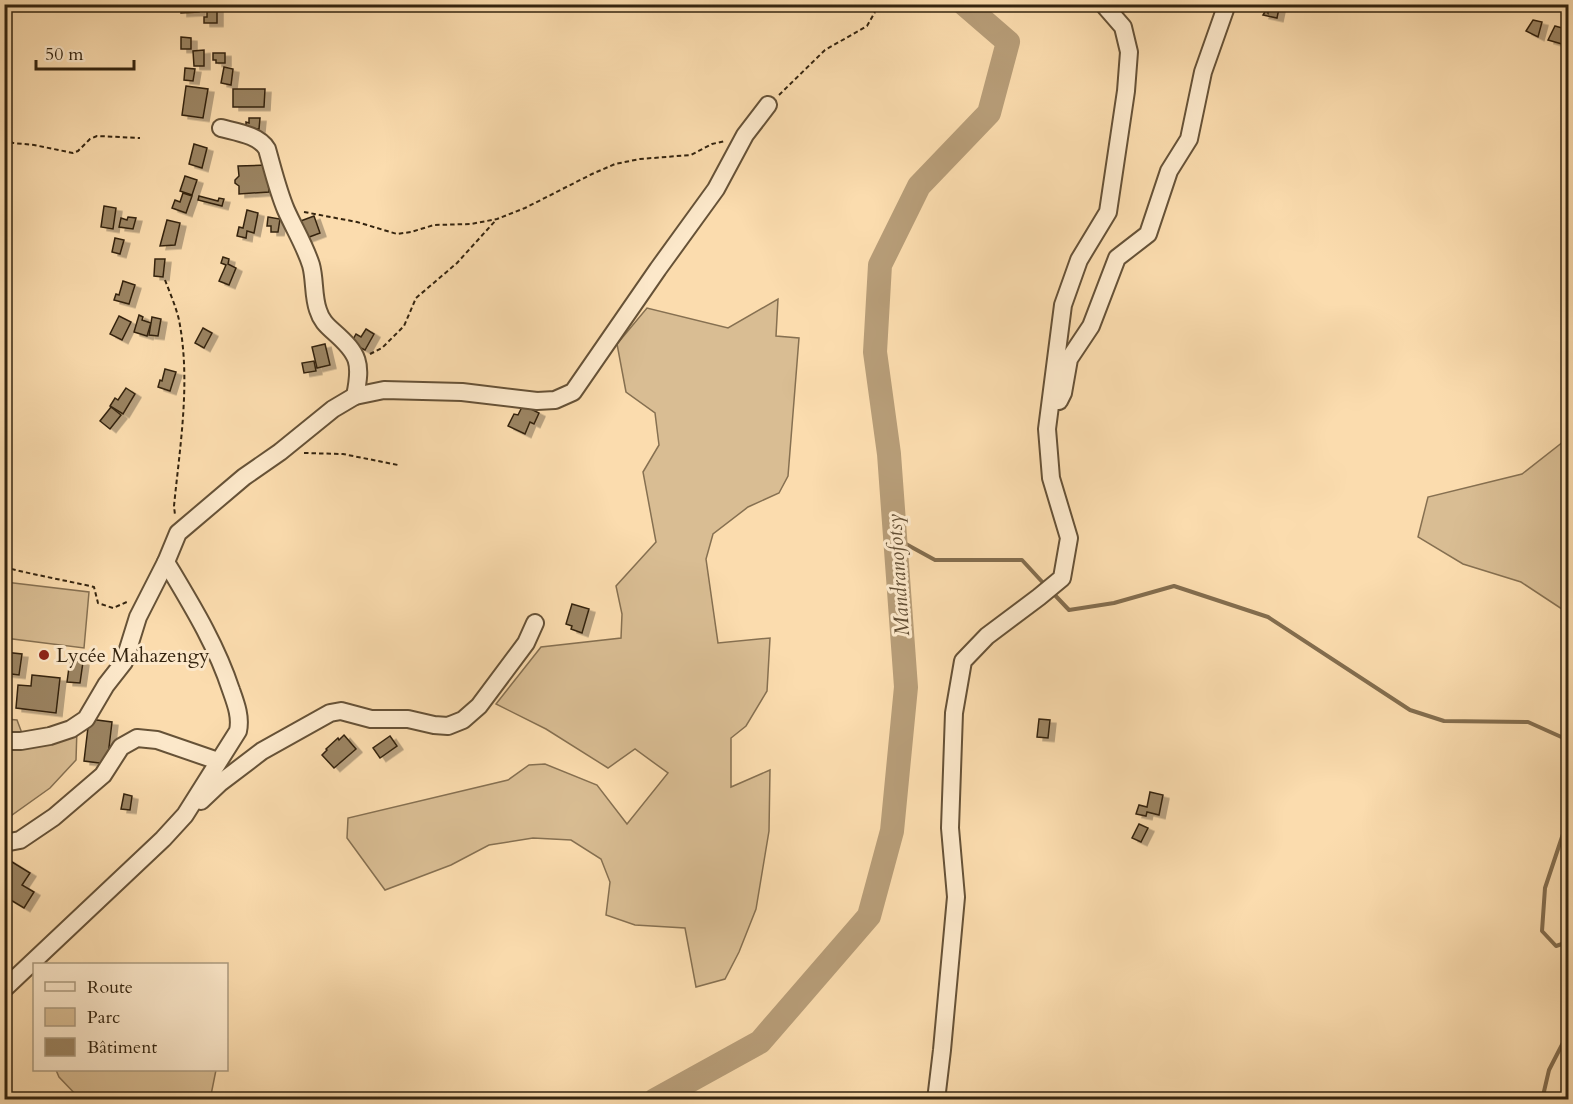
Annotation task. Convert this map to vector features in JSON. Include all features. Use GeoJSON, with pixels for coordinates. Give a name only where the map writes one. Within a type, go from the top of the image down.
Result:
{"type":"FeatureCollection","features":[{"type":"Feature","properties":{"kind":"street"},"geometry":{"type":"LineString","coordinates":[[936,1100],[956,897],[950,828],[954,713],[963,661],[987,636],[1062,578],[1069,538],[1051,478],[1047,429],[1063,305],[1079,260],[1108,212],[1126,91],[1129,52],[1123,27],[1103,4]]}},
{"type":"Feature","properties":{"kind":"street"},"geometry":{"type":"LineString","coordinates":[[1047,429],[1063,393],[1069,359],[1091,326],[1118,258],[1148,234],[1169,171],[1189,139],[1203,72],[1227,4]]}},
{"type":"Feature","properties":{"kind":"street"},"geometry":{"type":"LineString","coordinates":[[4,741],[21,741],[50,736],[71,729],[86,719],[106,685],[124,662],[138,617],[178,533],[244,477],[280,452],[333,409],[355,396],[384,390],[462,392],[546,400],[555,400],[573,392],[716,189],[745,135],[768,105]]}},
{"type":"Feature","properties":{"kind":"street"},"geometry":{"type":"LineString","coordinates":[[221,128],[264,143],[267,149],[279,192],[311,266],[315,301],[323,322],[354,352],[358,382],[355,396]]}},
{"type":"Feature","properties":{"kind":"street"},"geometry":{"type":"LineString","coordinates":[[166,562],[203,624],[223,665],[240,722],[238,731],[185,815]]}},
{"type":"Feature","properties":{"kind":"street"},"geometry":{"type":"LineString","coordinates":[[4,990],[163,839],[185,815],[220,783],[262,751],[330,713],[340,711],[371,719],[408,719],[434,725],[448,726],[463,720],[479,706],[526,643],[535,623]]}},
{"type":"Feature","properties":{"kind":"street"},"geometry":{"type":"LineString","coordinates":[[4,843],[20,840],[54,817],[103,775],[121,747],[137,738],[157,740],[218,761]]}},
{"type":"Feature","properties":{"kind":"path"},"geometry":{"type":"LineString","coordinates":[[768,105],[825,50],[867,26],[875,12]]}},
{"type":"Feature","properties":{"kind":"path"},"geometry":{"type":"LineString","coordinates":[[286,210],[357,222],[397,234],[434,225],[471,224],[497,219],[525,208],[615,165],[640,159],[691,155],[712,144],[745,135]]}},
{"type":"Feature","properties":{"kind":"path"},"geometry":{"type":"LineString","coordinates":[[4,137],[13,143],[34,144],[73,153],[78,152],[90,139],[98,136],[140,138]]}},
{"type":"Feature","properties":{"kind":"path"},"geometry":{"type":"LineString","coordinates":[[357,361],[382,348],[404,326],[416,298],[457,263],[497,219]]}},
{"type":"Feature","properties":{"kind":"path"},"geometry":{"type":"LineString","coordinates":[[165,280],[178,318],[183,347],[184,402],[174,506],[178,533]]}},
{"type":"Feature","properties":{"kind":"path"},"geometry":{"type":"LineString","coordinates":[[280,452],[343,454],[398,465]]}},
{"type":"Feature","properties":{"kind":"path"},"geometry":{"type":"LineString","coordinates":[[4,567],[36,576],[94,587],[98,603],[113,608],[150,592]]}},
{"type":"Feature","properties":{"kind":"green space"},"geometry":{"type":"Polygon","coordinates":[[[778,299],[776,336],[799,338],[788,476],[779,493],[748,507],[713,534],[706,559],[718,643],[770,638],[767,691],[746,726],[731,738],[731,787],[770,770],[769,831],[756,909],[739,952],[725,979],[696,987],[685,928],[635,925],[606,915],[610,882],[601,859],[571,840],[533,838],[489,845],[451,865],[385,890],[347,838],[348,818],[508,780],[529,765],[545,764],[597,785],[627,824],[668,773],[635,749],[608,768],[546,729],[496,704],[541,647],[621,638],[622,614],[616,586],[656,542],[643,472],[659,445],[655,413],[626,392],[617,344],[647,308],[728,328],[778,299]]]}},
{"type":"Feature","properties":{"kind":"green space"},"geometry":{"type":"Polygon","coordinates":[[[1568,438],[1568,613],[1521,582],[1463,564],[1418,537],[1428,497],[1522,474],[1568,438]]]}},
{"type":"Feature","properties":{"kind":"green space"},"geometry":{"type":"Polygon","coordinates":[[[5,582],[89,592],[84,648],[5,638],[5,582]]]}},
{"type":"Feature","properties":{"kind":"green space"},"geometry":{"type":"Polygon","coordinates":[[[5,719],[17,720],[26,744],[77,728],[76,760],[50,788],[5,820],[5,719]]]}},
{"type":"Feature","properties":{"kind":"green space"},"geometry":{"type":"Polygon","coordinates":[[[56,1071],[216,1071],[210,1100],[80,1099],[59,1077],[56,1071]]]}},
{"type":"Feature","properties":{"kind":"building"},"geometry":{"type":"Polygon","coordinates":[[[181,4],[199,4],[199,12],[181,13],[181,4]]]}},
{"type":"Feature","properties":{"kind":"building"},"geometry":{"type":"Polygon","coordinates":[[[1270,4],[1280,4],[1277,18],[1263,15],[1266,10],[1268,13],[1270,4]]]}},
{"type":"Feature","properties":{"kind":"building"},"geometry":{"type":"Polygon","coordinates":[[[207,8],[217,8],[217,23],[204,23],[207,8]]]}},
{"type":"Feature","properties":{"kind":"building"},"geometry":{"type":"Polygon","coordinates":[[[1533,20],[1542,22],[1538,37],[1526,31],[1533,20]]]}},
{"type":"Feature","properties":{"kind":"building"},"geometry":{"type":"Polygon","coordinates":[[[1555,26],[1566,29],[1562,44],[1548,40],[1555,26]]]}},
{"type":"Feature","properties":{"kind":"building"},"geometry":{"type":"Polygon","coordinates":[[[181,37],[191,38],[191,49],[181,49],[181,37]]]}},
{"type":"Feature","properties":{"kind":"building"},"geometry":{"type":"Polygon","coordinates":[[[204,50],[204,66],[194,66],[193,51],[204,50]]]}},
{"type":"Feature","properties":{"kind":"building"},"geometry":{"type":"Polygon","coordinates":[[[213,53],[225,53],[225,63],[216,63],[216,60],[213,60],[213,53]]]}},
{"type":"Feature","properties":{"kind":"building"},"geometry":{"type":"Polygon","coordinates":[[[224,67],[233,69],[231,85],[221,83],[224,67]]]}},
{"type":"Feature","properties":{"kind":"building"},"geometry":{"type":"Polygon","coordinates":[[[185,68],[195,69],[193,81],[184,80],[185,68]]]}},
{"type":"Feature","properties":{"kind":"building"},"geometry":{"type":"Polygon","coordinates":[[[186,86],[208,89],[203,118],[182,115],[186,86]]]}},
{"type":"Feature","properties":{"kind":"building"},"geometry":{"type":"Polygon","coordinates":[[[233,89],[265,89],[264,107],[233,107],[233,89]]]}},
{"type":"Feature","properties":{"kind":"building"},"geometry":{"type":"Polygon","coordinates":[[[249,118],[260,118],[259,129],[246,128],[249,118]]]}},
{"type":"Feature","properties":{"kind":"building"},"geometry":{"type":"Polygon","coordinates":[[[194,144],[207,148],[202,168],[189,164],[194,144]]]}},
{"type":"Feature","properties":{"kind":"building"},"geometry":{"type":"Polygon","coordinates":[[[267,165],[269,192],[239,194],[239,186],[235,183],[239,176],[238,166],[267,165]]]}},
{"type":"Feature","properties":{"kind":"building"},"geometry":{"type":"Polygon","coordinates":[[[185,176],[197,180],[192,195],[180,191],[185,176]]]}},
{"type":"Feature","properties":{"kind":"building"},"geometry":{"type":"Polygon","coordinates":[[[183,193],[192,196],[186,213],[172,208],[175,200],[180,202],[183,193]]]}},
{"type":"Feature","properties":{"kind":"building"},"geometry":{"type":"Polygon","coordinates":[[[199,196],[218,201],[219,198],[224,199],[222,206],[198,200],[199,196]]]}},
{"type":"Feature","properties":{"kind":"building"},"geometry":{"type":"Polygon","coordinates":[[[104,206],[116,208],[113,229],[101,227],[104,206]]]}},
{"type":"Feature","properties":{"kind":"building"},"geometry":{"type":"Polygon","coordinates":[[[247,210],[258,213],[254,233],[247,231],[246,238],[237,236],[239,227],[243,228],[247,210]]]}},
{"type":"Feature","properties":{"kind":"building"},"geometry":{"type":"Polygon","coordinates":[[[314,216],[320,233],[304,239],[298,222],[314,216]]]}},
{"type":"Feature","properties":{"kind":"building"},"geometry":{"type":"Polygon","coordinates":[[[128,217],[136,218],[133,229],[119,227],[121,218],[127,220],[128,217]]]}},
{"type":"Feature","properties":{"kind":"building"},"geometry":{"type":"Polygon","coordinates":[[[268,217],[280,219],[278,232],[271,232],[271,226],[267,226],[268,217]]]}},
{"type":"Feature","properties":{"kind":"building"},"geometry":{"type":"Polygon","coordinates":[[[167,220],[180,223],[175,245],[160,246],[167,220]]]}},
{"type":"Feature","properties":{"kind":"building"},"geometry":{"type":"Polygon","coordinates":[[[115,238],[124,240],[120,254],[112,252],[115,238]]]}},
{"type":"Feature","properties":{"kind":"building"},"geometry":{"type":"Polygon","coordinates":[[[223,257],[229,259],[228,264],[236,268],[229,285],[219,281],[226,265],[221,263],[223,257]]]}},
{"type":"Feature","properties":{"kind":"building"},"geometry":{"type":"Polygon","coordinates":[[[155,259],[165,259],[163,277],[154,276],[155,259]]]}},
{"type":"Feature","properties":{"kind":"building"},"geometry":{"type":"Polygon","coordinates":[[[123,281],[135,285],[129,304],[114,300],[116,294],[119,295],[123,281]]]}},
{"type":"Feature","properties":{"kind":"building"},"geometry":{"type":"Polygon","coordinates":[[[139,315],[143,317],[142,320],[151,323],[147,336],[134,332],[139,315]]]}},
{"type":"Feature","properties":{"kind":"building"},"geometry":{"type":"Polygon","coordinates":[[[119,316],[131,322],[122,340],[110,334],[119,316]]]}},
{"type":"Feature","properties":{"kind":"building"},"geometry":{"type":"Polygon","coordinates":[[[152,317],[161,319],[158,336],[149,335],[152,317]]]}},
{"type":"Feature","properties":{"kind":"building"},"geometry":{"type":"Polygon","coordinates":[[[203,328],[212,333],[204,348],[195,343],[203,328]]]}},
{"type":"Feature","properties":{"kind":"building"},"geometry":{"type":"Polygon","coordinates":[[[366,329],[374,334],[365,350],[351,343],[356,334],[361,337],[366,329]]]}},
{"type":"Feature","properties":{"kind":"building"},"geometry":{"type":"Polygon","coordinates":[[[325,344],[330,365],[317,368],[312,347],[325,344]]]}},
{"type":"Feature","properties":{"kind":"building"},"geometry":{"type":"Polygon","coordinates":[[[314,361],[316,371],[304,373],[302,363],[314,361]]]}},
{"type":"Feature","properties":{"kind":"building"},"geometry":{"type":"Polygon","coordinates":[[[165,369],[176,372],[170,391],[158,387],[165,369]]]}},
{"type":"Feature","properties":{"kind":"building"},"geometry":{"type":"Polygon","coordinates":[[[126,388],[135,394],[123,414],[110,406],[115,398],[118,400],[126,388]]]}},
{"type":"Feature","properties":{"kind":"building"},"geometry":{"type":"Polygon","coordinates":[[[523,405],[539,413],[534,424],[530,422],[525,434],[508,426],[514,414],[518,415],[523,405]]]}},
{"type":"Feature","properties":{"kind":"building"},"geometry":{"type":"Polygon","coordinates":[[[111,407],[121,415],[110,429],[100,421],[111,407]]]}},
{"type":"Feature","properties":{"kind":"building"},"geometry":{"type":"Polygon","coordinates":[[[572,604],[589,609],[582,633],[571,629],[572,626],[566,624],[572,604]]]}},
{"type":"Feature","properties":{"kind":"building"},"geometry":{"type":"Polygon","coordinates":[[[4,652],[22,654],[19,675],[4,673],[4,652]]]}},
{"type":"Feature","properties":{"kind":"building"},"geometry":{"type":"Polygon","coordinates":[[[70,660],[83,662],[80,683],[67,682],[70,660]]]}},
{"type":"Feature","properties":{"kind":"building"},"geometry":{"type":"Polygon","coordinates":[[[32,675],[60,678],[56,713],[16,708],[18,685],[31,686],[32,675]]]}},
{"type":"Feature","properties":{"kind":"building"},"geometry":{"type":"Polygon","coordinates":[[[89,719],[112,722],[107,764],[84,761],[89,719]]]}},
{"type":"Feature","properties":{"kind":"building"},"geometry":{"type":"Polygon","coordinates":[[[1039,719],[1050,720],[1048,738],[1037,737],[1039,719]]]}},
{"type":"Feature","properties":{"kind":"building"},"geometry":{"type":"Polygon","coordinates":[[[344,735],[356,749],[334,768],[322,755],[338,738],[339,740],[344,735]]]}},
{"type":"Feature","properties":{"kind":"building"},"geometry":{"type":"Polygon","coordinates":[[[390,736],[397,746],[380,758],[373,748],[390,736]]]}},
{"type":"Feature","properties":{"kind":"building"},"geometry":{"type":"Polygon","coordinates":[[[1150,792],[1163,795],[1159,815],[1147,812],[1146,816],[1136,814],[1139,805],[1147,807],[1150,792]]]}},
{"type":"Feature","properties":{"kind":"building"},"geometry":{"type":"Polygon","coordinates":[[[124,794],[132,796],[130,810],[121,809],[124,794]]]}},
{"type":"Feature","properties":{"kind":"building"},"geometry":{"type":"Polygon","coordinates":[[[1139,824],[1148,828],[1141,842],[1132,838],[1139,824]]]}},
{"type":"Feature","properties":{"kind":"building"},"geometry":{"type":"Polygon","coordinates":[[[4,857],[30,873],[22,885],[34,892],[24,908],[4,896],[4,857]]]}},
{"type":"Feature","properties":{"kind":"waterway","name":"Mandranofotsy"},"geometry":{"type":"LineString","coordinates":[[655,1100],[760,1042],[869,916],[892,831],[906,687],[889,454],[875,352],[880,265],[919,186],[989,113],[1008,42],[964,4]]}},
{"type":"Feature","properties":{"kind":"waterway"},"geometry":{"type":"LineString","coordinates":[[895,538],[935,560],[1022,560],[1046,586]]}},
{"type":"Feature","properties":{"kind":"waterway"},"geometry":{"type":"LineString","coordinates":[[1051,591],[1069,610],[1114,603],[1174,586],[1268,617],[1410,710],[1444,721],[1528,722],[1568,740]]}},
{"type":"Feature","properties":{"kind":"waterway"},"geometry":{"type":"LineString","coordinates":[[1568,819],[1545,888],[1542,931],[1556,946],[1568,942]]}},
{"type":"Feature","properties":{"kind":"waterway"},"geometry":{"type":"LineString","coordinates":[[1542,1100],[1549,1070],[1568,1033]]}},
{"type":"Feature","properties":{"kind":"place","name":"Lycée Mahazengy"},"geometry":{"type":"Point","coordinates":[44,655]}}]}
